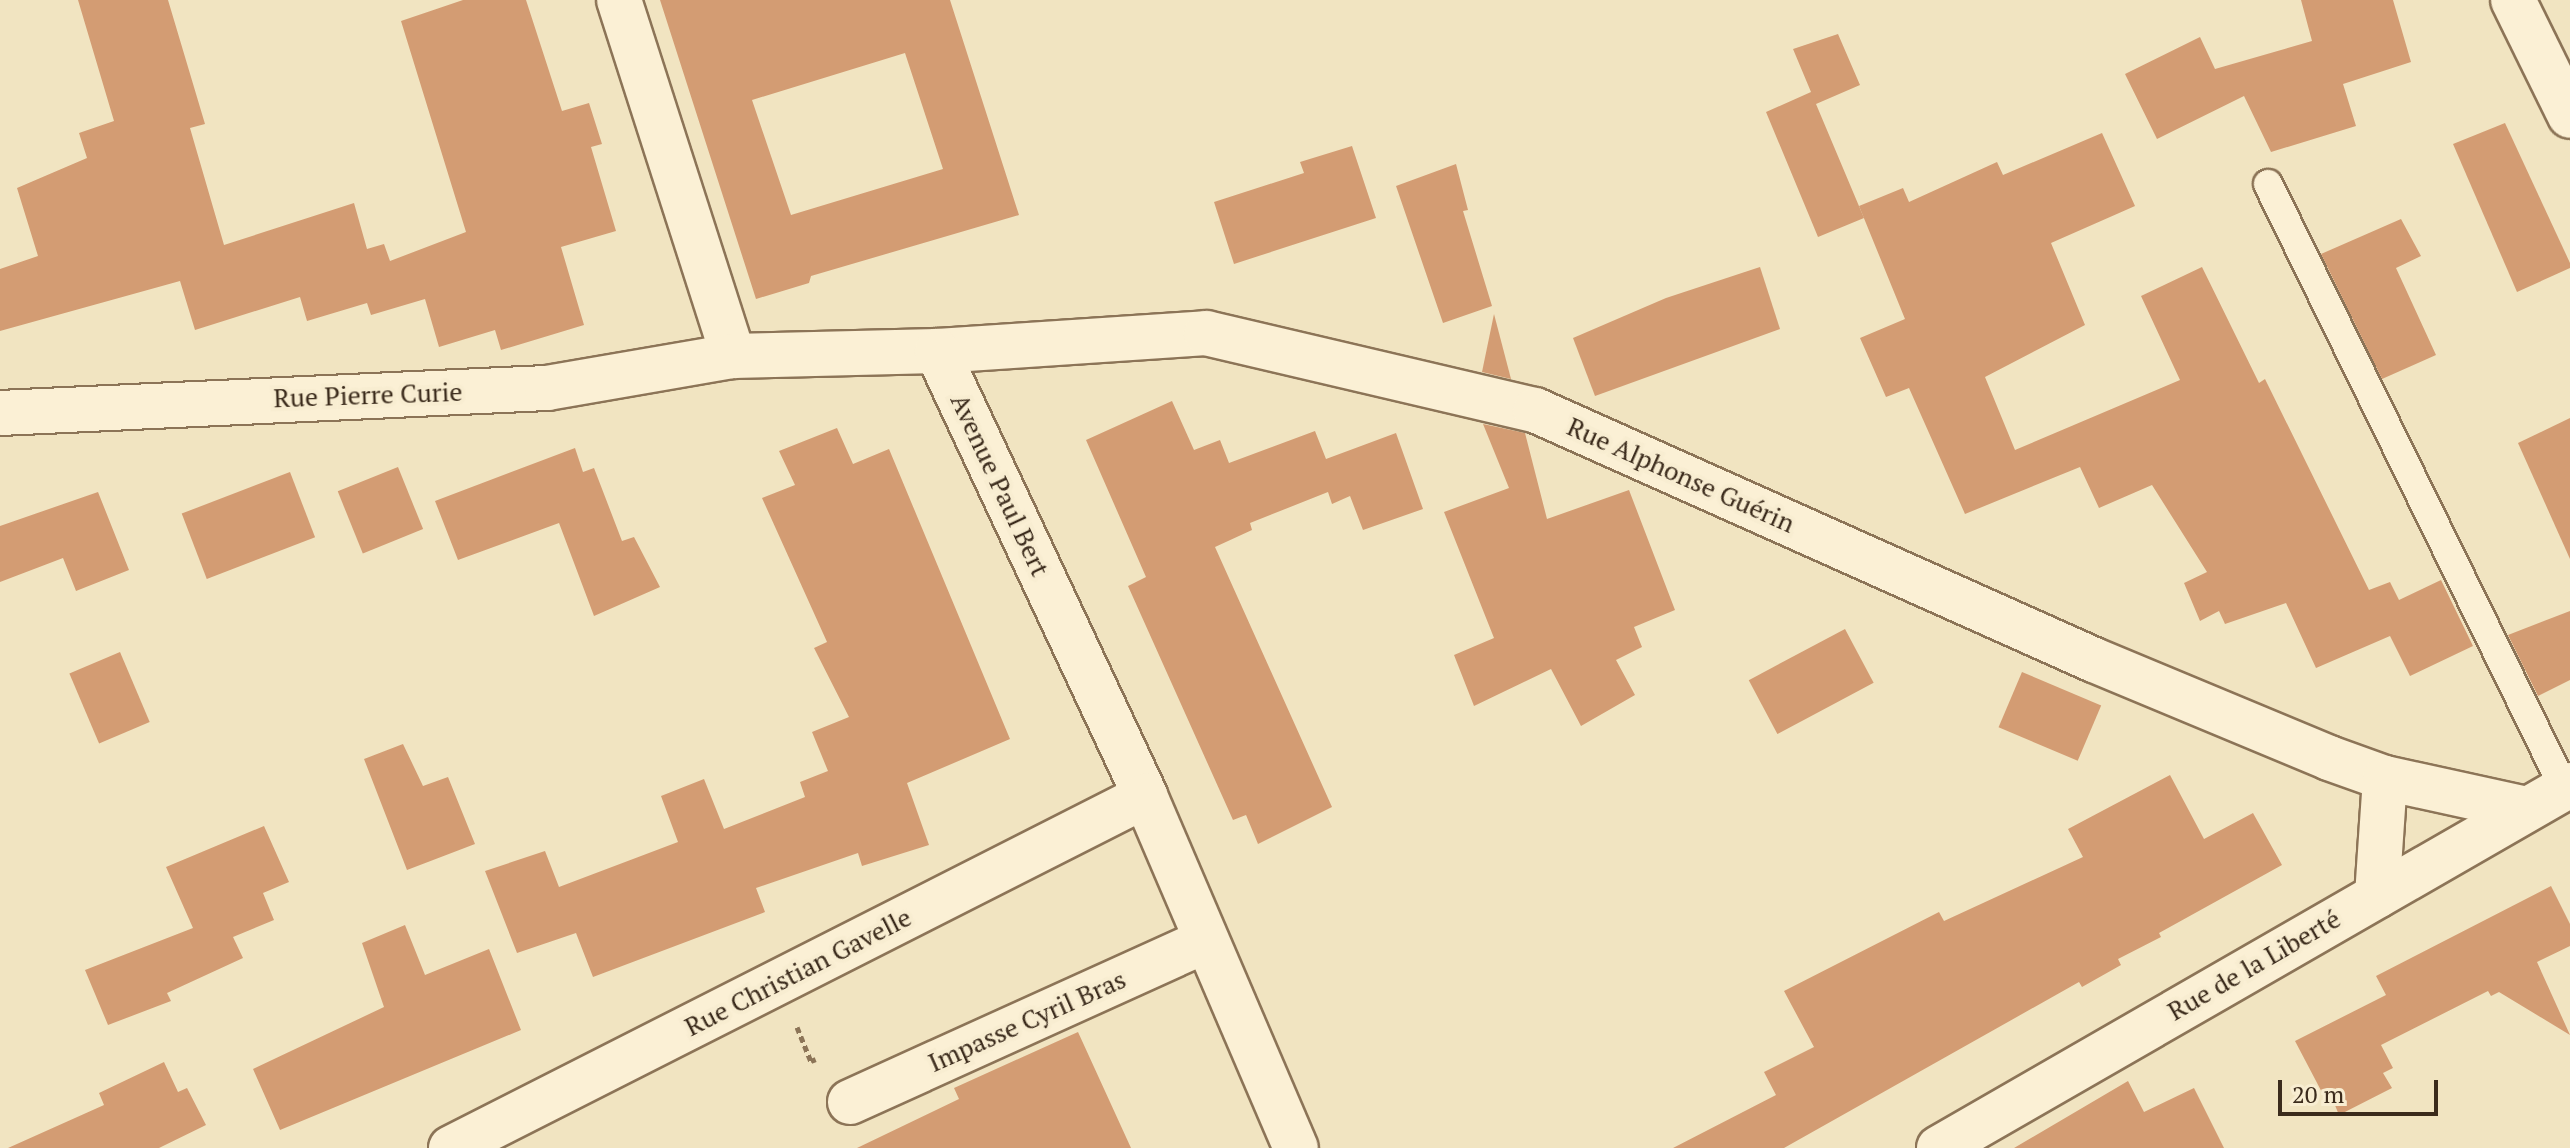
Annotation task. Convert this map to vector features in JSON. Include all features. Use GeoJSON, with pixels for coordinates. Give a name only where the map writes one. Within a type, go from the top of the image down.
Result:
{"type":"FeatureCollection","features":[{"type":"Feature","properties":{"kind":"street"},"geometry":{"type":"LineString","coordinates":[[619,0],[733,356],[937,351]]}},
{"type":"Feature","properties":{"kind":"street"},"geometry":{"type":"LineString","coordinates":[[2513,0],[2570,116]]}},
{"type":"Feature","properties":{"kind":"street","name":"Rue Alphonse Guérin"},"geometry":{"type":"LineString","coordinates":[[937,351],[1206,333],[1535,410],[2094,660],[2385,778],[2553,794]]}},
{"type":"Feature","properties":{"kind":"street","name":"Avenue Paul Bert"},"geometry":{"type":"LineString","coordinates":[[937,351],[1145,796],[1296,1148]]}},
{"type":"Feature","properties":{"kind":"street","name":"Rue Pierre Curie"},"geometry":{"type":"LineString","coordinates":[[0,413],[547,388],[733,356]]}},
{"type":"Feature","properties":{"kind":"street"},"geometry":{"type":"LineString","coordinates":[[2377,896],[2385,778]]}},
{"type":"Feature","properties":{"kind":"street","name":"Rue de la Liberté"},"geometry":{"type":"LineString","coordinates":[[1939,1148],[2553,794]]}},
{"type":"Feature","properties":{"kind":"street","name":"Rue Christian Gavelle"},"geometry":{"type":"LineString","coordinates":[[451,1148],[1145,796]]}},
{"type":"Feature","properties":{"kind":"street","name":"Impasse Cyril Bras"},"geometry":{"type":"LineString","coordinates":[[850,1102],[1205,941]]}},
{"type":"Feature","properties":{"kind":"lane"},"geometry":{"type":"LineString","coordinates":[[2268,184],[2553,794]]}},
{"type":"Feature","properties":{"kind":"building"},"geometry":{"type":"Polygon","coordinates":[[[78,0],[168,0],[205,124],[190,128],[224,245],[354,203],[367,249],[384,244],[390,261],[466,232],[401,21],[463,0],[526,0],[562,111],[589,103],[602,144],[591,147],[616,231],[561,247],[584,325],[501,350],[495,330],[439,347],[425,299],[371,315],[367,303],[307,321],[300,297],[195,330],[180,281],[0,331],[0,269],[38,256],[17,188],[87,158],[79,133],[114,121],[78,0]]]}},
{"type":"Feature","properties":{"kind":"building"},"geometry":{"type":"Polygon","coordinates":[[[660,0],[950,0],[1019,215],[811,276],[809,283],[756,299],[660,0]],[[905,53],[752,100],[791,215],[943,169],[905,53]]]}},
{"type":"Feature","properties":{"kind":"building"},"geometry":{"type":"Polygon","coordinates":[[[2301,0],[2393,0],[2411,62],[2343,84],[2356,126],[2271,152],[2244,96],[2157,139],[2125,74],[2200,37],[2215,69],[2312,41],[2301,0]]]}},
{"type":"Feature","properties":{"kind":"building"},"geometry":{"type":"Polygon","coordinates":[[[1838,34],[1860,85],[1816,104],[1864,218],[1818,237],[1766,112],[1811,92],[1793,49],[1838,34]]]}},
{"type":"Feature","properties":{"kind":"building"},"geometry":{"type":"Polygon","coordinates":[[[2505,123],[2570,263],[2570,268],[2517,292],[2453,144],[2505,123]]]}},
{"type":"Feature","properties":{"kind":"building"},"geometry":{"type":"Polygon","coordinates":[[[2102,133],[2135,206],[2051,243],[2085,325],[1985,377],[2015,450],[2180,380],[2141,296],[2202,267],[2259,383],[2265,379],[2369,590],[2390,582],[2399,600],[2441,580],[2473,646],[2410,676],[2390,636],[2316,668],[2286,603],[2225,624],[2219,611],[2200,621],[2184,583],[2207,572],[2152,485],[2099,508],[2080,467],[1965,514],[1909,388],[1886,397],[1860,338],[1905,319],[1859,206],[1903,188],[1909,202],[1997,162],[2003,175],[2102,133]]]}},
{"type":"Feature","properties":{"kind":"building"},"geometry":{"type":"Polygon","coordinates":[[[1352,146],[1376,218],[1234,264],[1214,202],[1304,173],[1300,162],[1352,146]]]}},
{"type":"Feature","properties":{"kind":"building"},"geometry":{"type":"Polygon","coordinates":[[[1456,164],[1468,210],[1463,211],[1492,306],[1443,323],[1396,186],[1456,164]]]}},
{"type":"Feature","properties":{"kind":"building"},"geometry":{"type":"Polygon","coordinates":[[[2401,219],[2421,256],[2396,268],[2436,355],[2382,379],[2321,254],[2401,219]]]}},
{"type":"Feature","properties":{"kind":"building"},"geometry":{"type":"Polygon","coordinates":[[[1760,267],[1780,329],[1595,396],[1573,338],[1666,298],[1760,267]]]}},
{"type":"Feature","properties":{"kind":"building"},"geometry":{"type":"Polygon","coordinates":[[[1494,314],[1511,379],[1482,372],[1494,314]]]}},
{"type":"Feature","properties":{"kind":"building"},"geometry":{"type":"Polygon","coordinates":[[[1172,401],[1194,450],[1220,440],[1229,463],[1315,431],[1326,459],[1396,433],[1423,509],[1363,530],[1350,496],[1332,504],[1328,492],[1250,523],[1252,530],[1215,547],[1332,807],[1258,844],[1246,815],[1233,820],[1128,586],[1146,577],[1086,440],[1172,401]]]}},
{"type":"Feature","properties":{"kind":"building"},"geometry":{"type":"Polygon","coordinates":[[[2570,418],[2570,559],[2518,443],[2570,418]]]}},
{"type":"Feature","properties":{"kind":"building"},"geometry":{"type":"Polygon","coordinates":[[[1483,424],[1525,433],[1547,519],[1629,490],[1675,610],[1634,627],[1642,647],[1616,660],[1635,695],[1581,726],[1551,669],[1474,706],[1454,655],[1494,638],[1444,512],[1509,488],[1483,424]]]}},
{"type":"Feature","properties":{"kind":"building"},"geometry":{"type":"Polygon","coordinates":[[[837,428],[853,464],[889,449],[1010,739],[907,783],[929,845],[862,866],[858,853],[756,888],[765,912],[593,977],[576,933],[517,953],[485,871],[545,851],[559,887],[678,842],[661,796],[704,779],[724,829],[805,797],[800,782],[828,771],[812,732],[849,717],[814,648],[827,642],[762,498],[795,485],[779,451],[837,428]]]}},
{"type":"Feature","properties":{"kind":"building"},"geometry":{"type":"Polygon","coordinates":[[[575,448],[583,472],[594,468],[622,541],[634,537],[660,587],[594,616],[559,523],[458,560],[435,501],[575,448]]]}},
{"type":"Feature","properties":{"kind":"building"},"geometry":{"type":"Polygon","coordinates":[[[398,467],[423,529],[363,553],[338,491],[398,467]]]}},
{"type":"Feature","properties":{"kind":"building"},"geometry":{"type":"Polygon","coordinates":[[[290,472],[315,537],[207,579],[182,514],[290,472]]]}},
{"type":"Feature","properties":{"kind":"building"},"geometry":{"type":"Polygon","coordinates":[[[98,492],[129,570],[76,591],[63,558],[0,582],[0,526],[98,492]]]}},
{"type":"Feature","properties":{"kind":"building"},"geometry":{"type":"Polygon","coordinates":[[[2570,611],[2570,680],[2538,696],[2508,635],[2570,611]]]}},
{"type":"Feature","properties":{"kind":"building"},"geometry":{"type":"Polygon","coordinates":[[[1845,629],[1874,683],[1777,734],[1749,680],[1845,629]]]}},
{"type":"Feature","properties":{"kind":"building"},"geometry":{"type":"Polygon","coordinates":[[[120,652],[150,722],[99,743],[69,673],[120,652]]]}},
{"type":"Feature","properties":{"kind":"building"},"geometry":{"type":"Polygon","coordinates":[[[2022,672],[2101,706],[2078,761],[1999,727],[2022,672]]]}},
{"type":"Feature","properties":{"kind":"building"},"geometry":{"type":"Polygon","coordinates":[[[403,744],[423,786],[448,777],[475,844],[407,870],[364,759],[403,744]]]}},
{"type":"Feature","properties":{"kind":"building"},"geometry":{"type":"Polygon","coordinates":[[[2170,775],[2204,839],[2253,813],[2282,865],[2159,933],[2161,937],[2118,959],[2121,965],[2082,987],[2079,982],[1784,1148],[1673,1148],[1776,1095],[1764,1072],[1814,1047],[1784,991],[1939,912],[1944,921],[2083,857],[2068,829],[2170,775]]]}},
{"type":"Feature","properties":{"kind":"building"},"geometry":{"type":"Polygon","coordinates":[[[264,826],[289,882],[263,893],[274,920],[233,937],[243,958],[167,993],[171,1001],[108,1025],[85,970],[193,928],[166,867],[264,826]]]}},
{"type":"Feature","properties":{"kind":"building"},"geometry":{"type":"Polygon","coordinates":[[[2551,886],[2570,924],[2570,946],[2537,962],[2570,1035],[2499,992],[2491,996],[2488,991],[2381,1045],[2393,1068],[2383,1073],[2392,1088],[2339,1115],[2332,1098],[2326,1100],[2295,1041],[2386,995],[2376,976],[2551,886]]]}},
{"type":"Feature","properties":{"kind":"building"},"geometry":{"type":"Polygon","coordinates":[[[405,925],[425,975],[489,949],[521,1030],[280,1130],[253,1069],[384,1007],[362,943],[405,925]]]}},
{"type":"Feature","properties":{"kind":"building"},"geometry":{"type":"Polygon","coordinates":[[[1078,1032],[1131,1148],[857,1148],[959,1099],[954,1088],[1078,1032]]]}},
{"type":"Feature","properties":{"kind":"building"},"geometry":{"type":"Polygon","coordinates":[[[164,1062],[178,1092],[187,1088],[206,1125],[159,1148],[8,1148],[104,1105],[99,1093],[164,1062]]]}},
{"type":"Feature","properties":{"kind":"building"},"geometry":{"type":"Polygon","coordinates":[[[2128,1081],[2144,1112],[2194,1088],[2224,1148],[2014,1148],[2128,1081]]]}}]}
